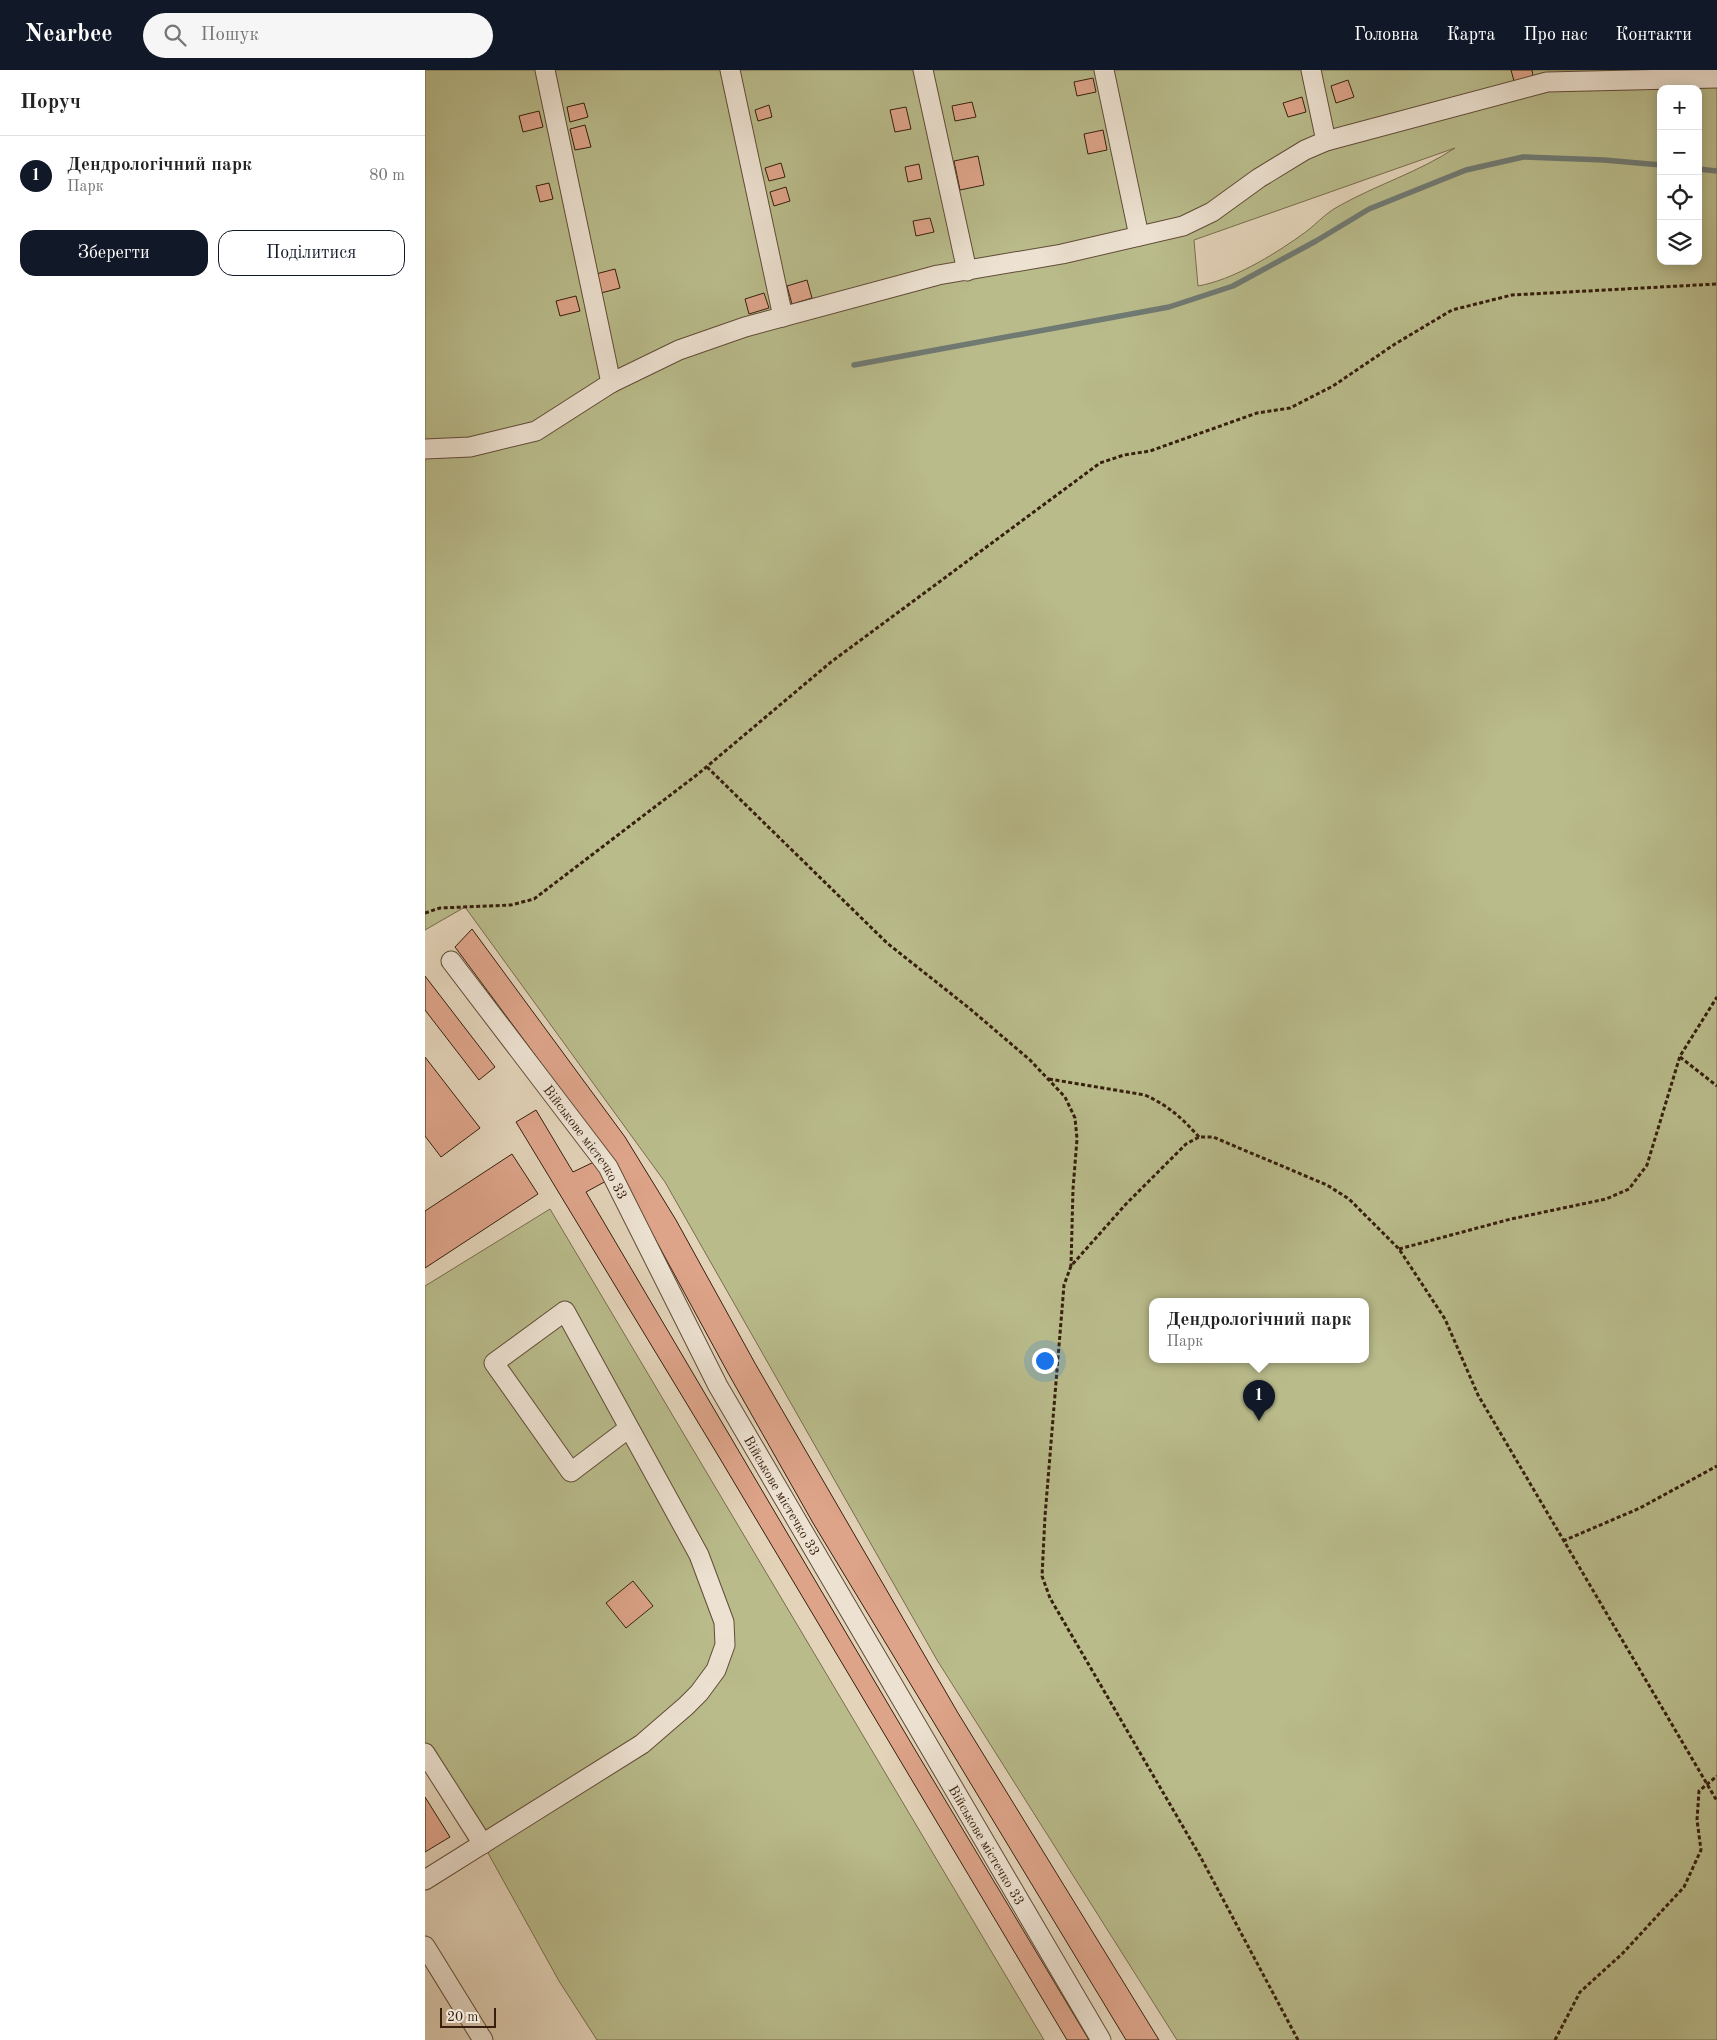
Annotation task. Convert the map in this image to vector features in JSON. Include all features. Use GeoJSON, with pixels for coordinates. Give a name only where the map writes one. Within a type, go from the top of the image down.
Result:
{"type":"FeatureCollection","features":[{"type":"Feature","properties":{"kind":"street"},"geometry":{"type":"LineString","coordinates":[[545,70],[611,383]]}},
{"type":"Feature","properties":{"kind":"street"},"geometry":{"type":"LineString","coordinates":[[730,70],[783,317]]}},
{"type":"Feature","properties":{"kind":"street"},"geometry":{"type":"LineString","coordinates":[[923,70],[967,271]]}},
{"type":"Feature","properties":{"kind":"street"},"geometry":{"type":"LineString","coordinates":[[1104,70],[1139,236]]}},
{"type":"Feature","properties":{"kind":"street"},"geometry":{"type":"LineString","coordinates":[[1311,70],[1326,141]]}},
{"type":"Feature","properties":{"kind":"street"},"geometry":{"type":"LineString","coordinates":[[425,449],[470,447],[536,431],[611,383],[679,350],[783,317],[938,275],[1062,254],[1183,226],[1212,212],[1266,174],[1305,150],[1326,141],[1546,76],[1717,78]]}},
{"type":"Feature","properties":{"kind":"street","name":"Військове містечко 33"},"geometry":{"type":"LineString","coordinates":[[451,961],[608,1167],[718,1386],[1101,2040]]}},
{"type":"Feature","properties":{"kind":"street"},"geometry":{"type":"LineString","coordinates":[[425,1880],[642,1744],[687,1706],[717,1670],[725,1645],[724,1622],[699,1555],[565,1311],[494,1363],[571,1472],[629,1428]]}},
{"type":"Feature","properties":{"kind":"street"},"geometry":{"type":"LineString","coordinates":[[425,1753],[483,1844]]}},
{"type":"Feature","properties":{"kind":"street"},"geometry":{"type":"LineString","coordinates":[[425,1946],[483,2040]]}},
{"type":"Feature","properties":{"kind":"path"},"geometry":{"type":"LineString","coordinates":[[425,913],[440,908],[504,906],[534,899],[707,767],[831,662],[1100,463],[1124,455],[1150,450],[1257,413],[1290,408],[1333,386],[1395,344],[1452,310],[1512,295],[1717,284]]}},
{"type":"Feature","properties":{"kind":"path"},"geometry":{"type":"LineString","coordinates":[[707,767],[887,943],[969,1008],[1030,1060],[1065,1097],[1075,1118],[1077,1140],[1073,1189],[1071,1266],[1064,1285],[1045,1516],[1042,1576],[1050,1598],[1199,1856],[1298,2040]]}},
{"type":"Feature","properties":{"kind":"path"},"geometry":{"type":"LineString","coordinates":[[1399,1249],[1511,1219],[1606,1199],[1629,1189],[1647,1165],[1680,1056],[1717,997]]}},
{"type":"Feature","properties":{"kind":"path"},"geometry":{"type":"LineString","coordinates":[[1680,1056],[1717,1086]]}},
{"type":"Feature","properties":{"kind":"path"},"geometry":{"type":"LineString","coordinates":[[1047,1079],[1145,1095],[1179,1115],[1199,1137]]}},
{"type":"Feature","properties":{"kind":"path"},"geometry":{"type":"LineString","coordinates":[[1071,1266],[1125,1204],[1186,1144],[1199,1137],[1213,1137],[1327,1184],[1349,1199],[1399,1249],[1445,1319],[1478,1395],[1717,1801]]}},
{"type":"Feature","properties":{"kind":"path"},"geometry":{"type":"LineString","coordinates":[[1563,1541],[1640,1508],[1717,1466]]}},
{"type":"Feature","properties":{"kind":"path"},"geometry":{"type":"LineString","coordinates":[[1555,2040],[1580,1992],[1621,1954],[1683,1887],[1701,1850],[1697,1820],[1699,1791],[1717,1776]]}},
{"type":"Feature","properties":{"kind":"green space"},"geometry":{"type":"Polygon","coordinates":[[[425,70],[1717,70],[1717,2040],[1177,2040],[937,1660],[665,1182],[465,907],[425,930],[425,70]],[[1455,148],[1194,240],[1198,286],[1238,273],[1277,251],[1339,206],[1441,157],[1455,148]]]}},
{"type":"Feature","properties":{"kind":"green space"},"geometry":{"type":"Polygon","coordinates":[[[550,1209],[1044,2040],[597,2040],[559,1981],[483,1844],[425,1749],[425,1286],[550,1209]]]}},
{"type":"Feature","properties":{"kind":"building"},"geometry":{"type":"Polygon","coordinates":[[[1511,70],[1532,70],[1533,76],[1514,81],[1511,70]]]}},
{"type":"Feature","properties":{"kind":"building"},"geometry":{"type":"Polygon","coordinates":[[[1093,78],[1096,92],[1077,96],[1074,82],[1093,78]]]}},
{"type":"Feature","properties":{"kind":"building"},"geometry":{"type":"Polygon","coordinates":[[[1348,80],[1354,97],[1336,103],[1331,86],[1348,80]]]}},
{"type":"Feature","properties":{"kind":"building"},"geometry":{"type":"Polygon","coordinates":[[[1302,97],[1306,112],[1288,117],[1283,103],[1302,97]]]}},
{"type":"Feature","properties":{"kind":"building"},"geometry":{"type":"Polygon","coordinates":[[[972,102],[976,117],[955,121],[952,106],[972,102]]]}},
{"type":"Feature","properties":{"kind":"building"},"geometry":{"type":"Polygon","coordinates":[[[584,103],[588,117],[570,122],[567,107],[584,103]]]}},
{"type":"Feature","properties":{"kind":"building"},"geometry":{"type":"Polygon","coordinates":[[[769,105],[772,117],[758,121],[755,110],[769,105]]]}},
{"type":"Feature","properties":{"kind":"building"},"geometry":{"type":"Polygon","coordinates":[[[906,107],[911,129],[895,132],[890,110],[906,107]]]}},
{"type":"Feature","properties":{"kind":"building"},"geometry":{"type":"Polygon","coordinates":[[[539,111],[543,127],[523,132],[519,116],[539,111]]]}},
{"type":"Feature","properties":{"kind":"building"},"geometry":{"type":"Polygon","coordinates":[[[585,125],[591,147],[575,150],[570,129],[585,125]]]}},
{"type":"Feature","properties":{"kind":"building"},"geometry":{"type":"Polygon","coordinates":[[[1103,130],[1107,150],[1088,154],[1084,134],[1103,130]]]}},
{"type":"Feature","properties":{"kind":"building"},"geometry":{"type":"Polygon","coordinates":[[[978,156],[984,185],[960,190],[954,161],[978,156]]]}},
{"type":"Feature","properties":{"kind":"building"},"geometry":{"type":"Polygon","coordinates":[[[781,163],[785,177],[769,181],[765,168],[781,163]]]}},
{"type":"Feature","properties":{"kind":"building"},"geometry":{"type":"Polygon","coordinates":[[[919,164],[922,179],[908,182],[905,167],[919,164]]]}},
{"type":"Feature","properties":{"kind":"building"},"geometry":{"type":"Polygon","coordinates":[[[549,183],[553,199],[540,202],[536,186],[549,183]]]}},
{"type":"Feature","properties":{"kind":"building"},"geometry":{"type":"Polygon","coordinates":[[[786,187],[790,201],[774,206],[770,192],[786,187]]]}},
{"type":"Feature","properties":{"kind":"building"},"geometry":{"type":"Polygon","coordinates":[[[930,218],[934,232],[916,236],[913,221],[930,218]]]}},
{"type":"Feature","properties":{"kind":"building"},"geometry":{"type":"Polygon","coordinates":[[[615,269],[620,288],[601,293],[596,274],[615,269]]]}},
{"type":"Feature","properties":{"kind":"building"},"geometry":{"type":"Polygon","coordinates":[[[807,280],[812,298],[792,304],[787,286],[807,280]]]}},
{"type":"Feature","properties":{"kind":"building"},"geometry":{"type":"Polygon","coordinates":[[[764,293],[769,308],[749,314],[745,299],[764,293]]]}},
{"type":"Feature","properties":{"kind":"building"},"geometry":{"type":"Polygon","coordinates":[[[576,296],[580,311],[560,316],[556,301],[576,296]]]}},
{"type":"Feature","properties":{"kind":"building"},"geometry":{"type":"Polygon","coordinates":[[[472,929],[625,1137],[676,1220],[756,1365],[958,1713],[1159,2040],[1126,2040],[813,1523],[728,1373],[610,1156],[455,947],[472,929]]]}},
{"type":"Feature","properties":{"kind":"building"},"geometry":{"type":"Polygon","coordinates":[[[425,976],[495,1067],[479,1080],[425,1010],[425,976]]]}},
{"type":"Feature","properties":{"kind":"building"},"geometry":{"type":"Polygon","coordinates":[[[425,1057],[480,1128],[441,1157],[425,1136],[425,1057]]]}},
{"type":"Feature","properties":{"kind":"building"},"geometry":{"type":"Polygon","coordinates":[[[536,1110],[573,1172],[598,1160],[608,1180],[586,1192],[914,1748],[1089,2040],[1067,2040],[716,1452],[516,1122],[536,1110]]]}},
{"type":"Feature","properties":{"kind":"building"},"geometry":{"type":"Polygon","coordinates":[[[512,1154],[538,1194],[425,1268],[425,1211],[512,1154]]]}},
{"type":"Feature","properties":{"kind":"building"},"geometry":{"type":"Polygon","coordinates":[[[633,1581],[653,1606],[626,1628],[606,1603],[633,1581]]]}},
{"type":"Feature","properties":{"kind":"building"},"geometry":{"type":"Polygon","coordinates":[[[425,1797],[450,1837],[425,1852],[425,1797]]]}},
{"type":"Feature","properties":{"kind":"waterway"},"geometry":{"type":"LineString","coordinates":[[854,365],[1169,307],[1233,286],[1316,241],[1369,209],[1466,170],[1523,157],[1604,160],[1657,165]]}},
{"type":"Feature","properties":{"kind":"waterway"},"geometry":{"type":"LineString","coordinates":[[1702,169],[1717,171]]}},
{"type":"Feature","properties":{"kind":"place","name":"Дендрологічний парк"},"geometry":{"type":"Point","coordinates":[1259,1421]}}]}
